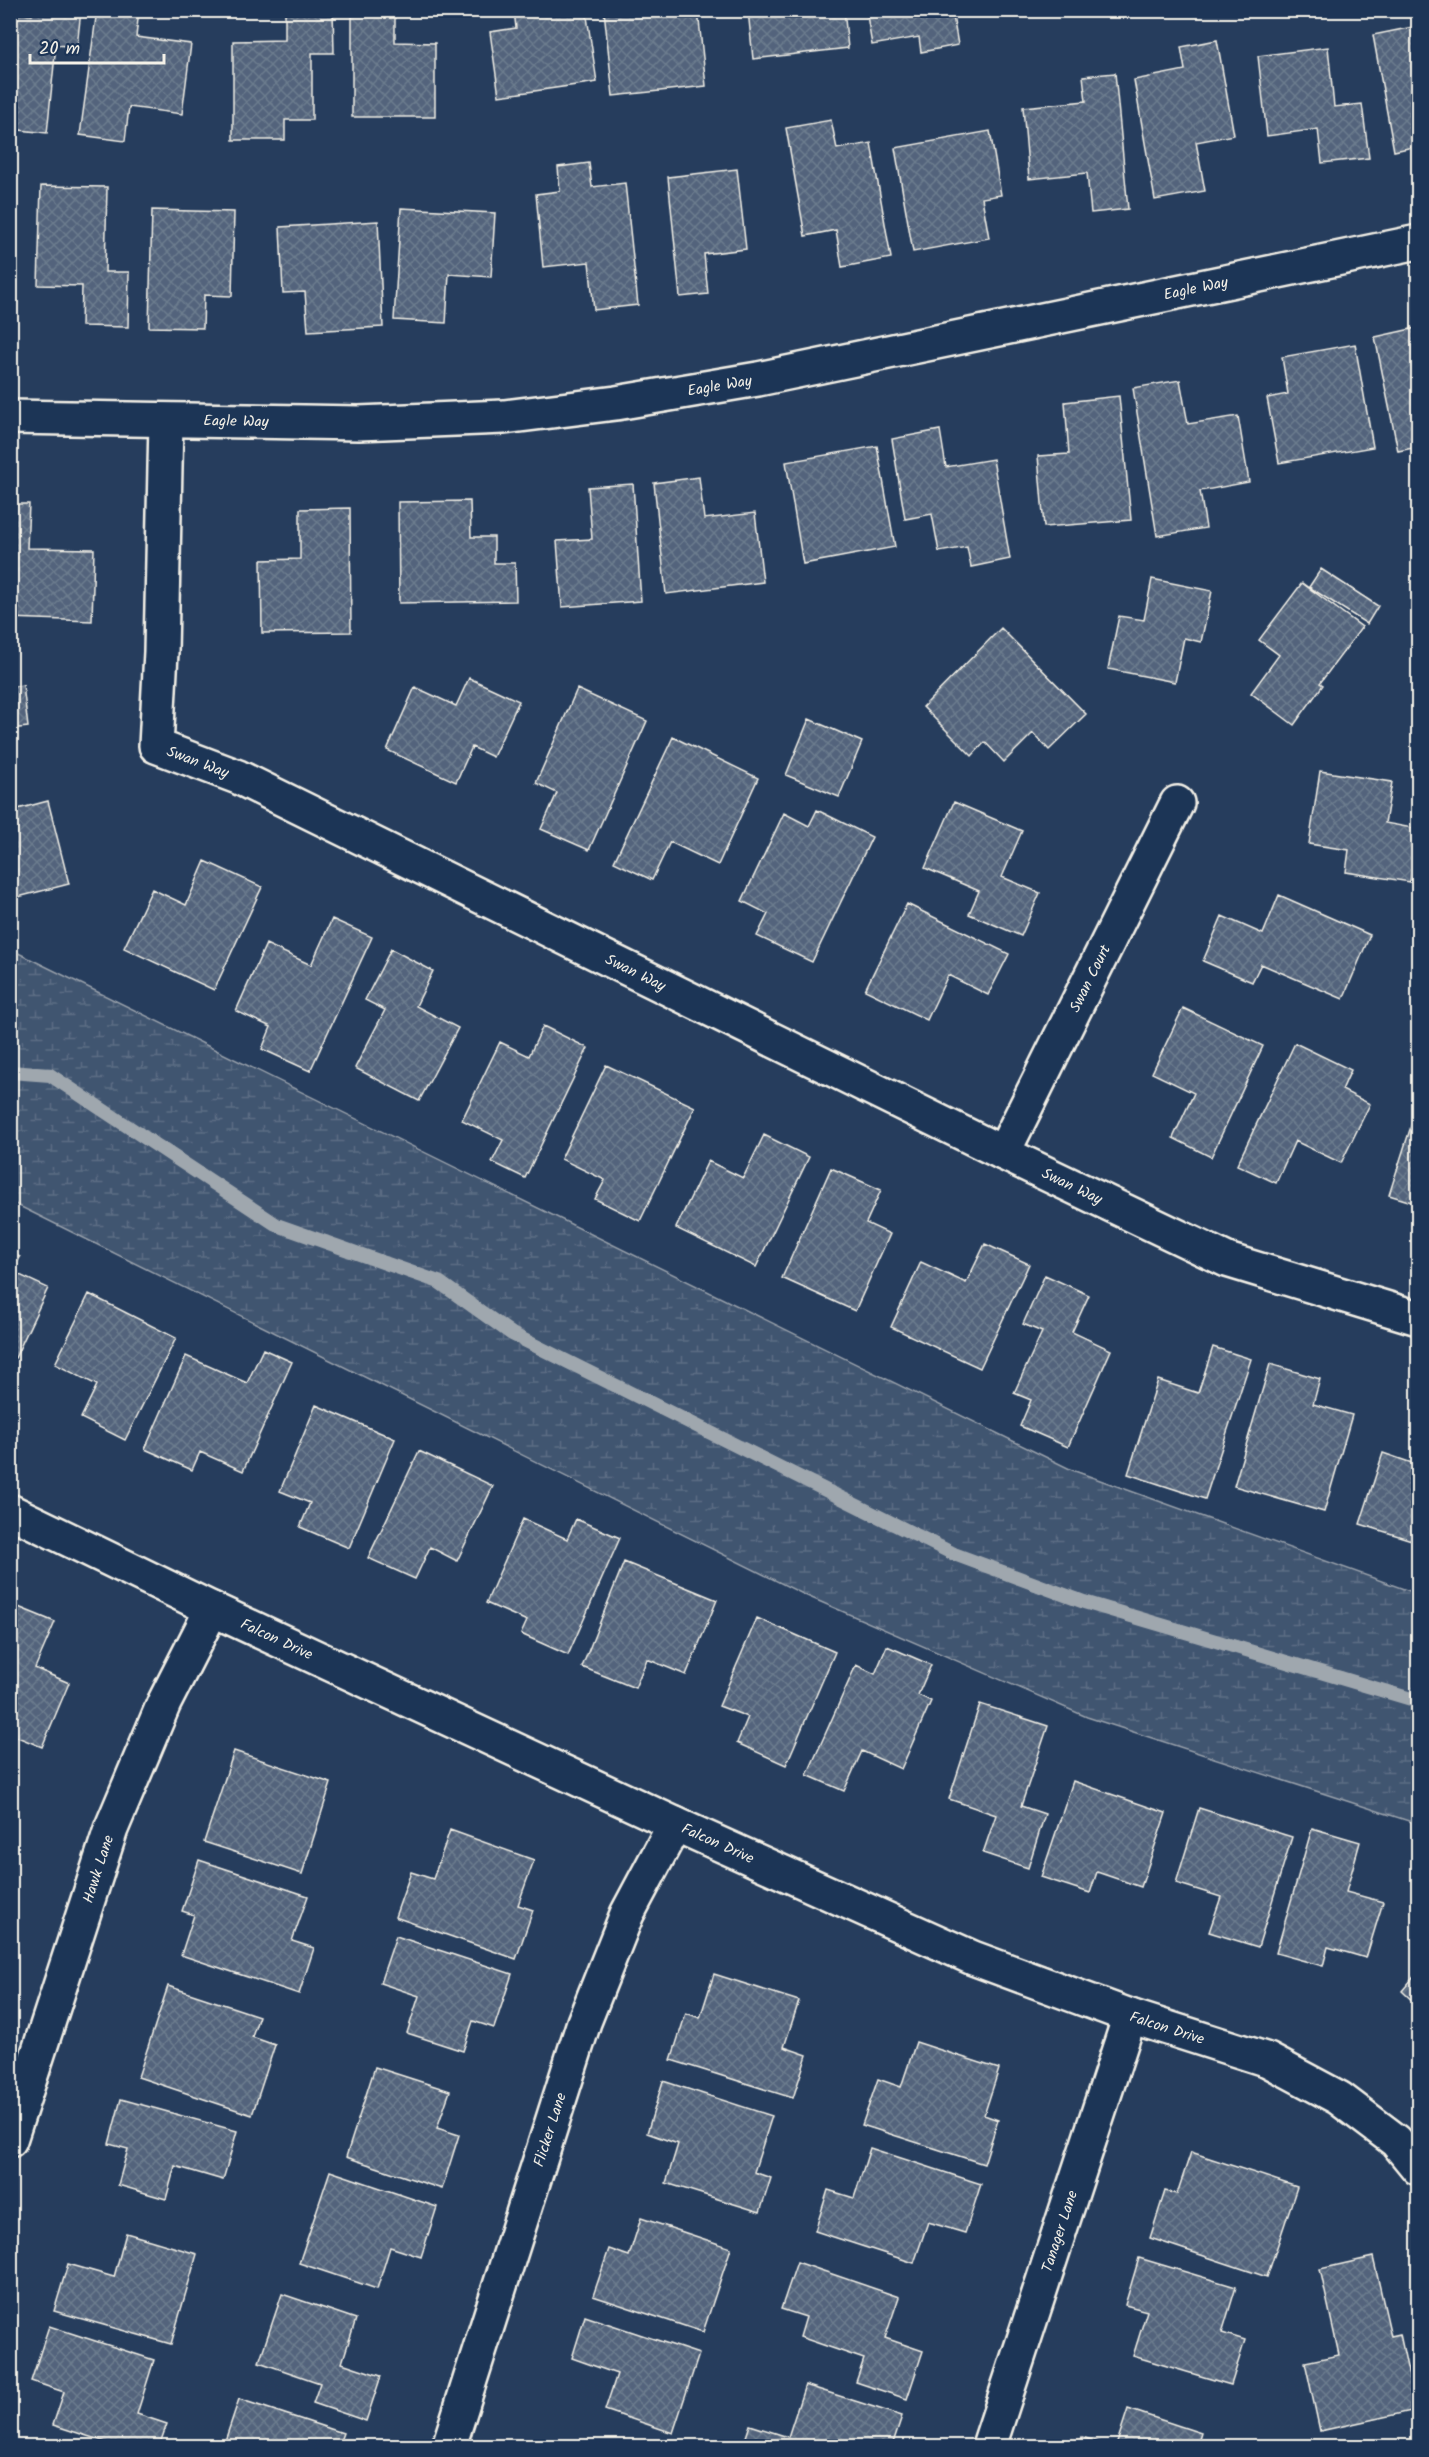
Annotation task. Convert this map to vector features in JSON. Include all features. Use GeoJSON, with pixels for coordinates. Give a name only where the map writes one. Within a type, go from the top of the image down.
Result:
{"type":"FeatureCollection","features":[{"type":"Feature","properties":{"kind":"street","name":"Eagle Way"},"geometry":{"type":"LineString","coordinates":[[10,417],[359,423],[504,417],[616,403],[758,380],[1419,242]]}},
{"type":"Feature","properties":{"kind":"street","name":"Swan Way"},"geometry":{"type":"LineString","coordinates":[[165,421],[161,652],[156,746],[238,777],[1003,1153],[1227,1260],[1419,1318]]}},
{"type":"Feature","properties":{"kind":"street","name":"Swan Court"},"geometry":{"type":"LineString","coordinates":[[1003,1153],[1177,803]]}},
{"type":"Feature","properties":{"kind":"street","name":"Falcon Drive"},"geometry":{"type":"LineString","coordinates":[[10,1511],[212,1609],[675,1824],[973,1958],[1130,2016],[1268,2060],[1339,2098],[1396,2142],[1419,2168]]}},
{"type":"Feature","properties":{"kind":"street","name":"Hawk Lane"},"geometry":{"type":"LineString","coordinates":[[10,2140],[111,1829],[164,1703],[212,1609]]}},
{"type":"Feature","properties":{"kind":"street","name":"Flicker Lane"},"geometry":{"type":"LineString","coordinates":[[449,2446],[584,2022],[627,1914],[675,1824]]}},
{"type":"Feature","properties":{"kind":"street","name":"Tanager Lane"},"geometry":{"type":"LineString","coordinates":[[989,2446],[1130,2016]]}},
{"type":"Feature","properties":{"kind":"green space"},"geometry":{"type":"Polygon","coordinates":[[[10,949],[1072,1470],[1418,1594],[1418,1824],[1087,1717],[807,1596],[11,1202],[10,949]]]}},
{"type":"Feature","properties":{"kind":"building"},"geometry":{"type":"Polygon","coordinates":[[[33,10],[81,10],[77,47],[56,45],[47,133],[10,129],[10,13],[32,15],[33,10]]]}},
{"type":"Feature","properties":{"kind":"building"},"geometry":{"type":"Polygon","coordinates":[[[97,10],[139,10],[136,37],[191,44],[182,114],[129,107],[125,141],[80,135],[97,10]]]}},
{"type":"Feature","properties":{"kind":"building"},"geometry":{"type":"Polygon","coordinates":[[[285,10],[333,10],[334,53],[312,53],[312,120],[285,120],[285,140],[233,140],[233,41],[285,40],[285,10]]]}},
{"type":"Feature","properties":{"kind":"building"},"geometry":{"type":"Polygon","coordinates":[[[352,10],[395,10],[395,42],[435,43],[435,117],[352,117],[352,10]]]}},
{"type":"Feature","properties":{"kind":"building"},"geometry":{"type":"Polygon","coordinates":[[[514,10],[586,10],[597,82],[499,96],[490,32],[516,28],[514,10]]]}},
{"type":"Feature","properties":{"kind":"building"},"geometry":{"type":"Polygon","coordinates":[[[604,10],[654,10],[655,16],[698,11],[706,86],[613,96],[604,10]]]}},
{"type":"Feature","properties":{"kind":"building"},"geometry":{"type":"Polygon","coordinates":[[[748,10],[844,10],[848,48],[753,59],[748,10]]]}},
{"type":"Feature","properties":{"kind":"building"},"geometry":{"type":"Polygon","coordinates":[[[866,10],[952,10],[958,45],[921,52],[919,37],[872,45],[866,10]]]}},
{"type":"Feature","properties":{"kind":"building"},"geometry":{"type":"Polygon","coordinates":[[[1418,26],[1418,146],[1394,151],[1373,35],[1418,26]]]}},
{"type":"Feature","properties":{"kind":"building"},"geometry":{"type":"Polygon","coordinates":[[[1217,40],[1234,135],[1196,142],[1205,191],[1155,200],[1134,80],[1185,70],[1181,47],[1217,40]]]}},
{"type":"Feature","properties":{"kind":"building"},"geometry":{"type":"Polygon","coordinates":[[[1328,47],[1334,107],[1362,104],[1369,158],[1322,163],[1318,129],[1267,136],[1258,56],[1328,47]]]}},
{"type":"Feature","properties":{"kind":"building"},"geometry":{"type":"Polygon","coordinates":[[[1115,73],[1128,209],[1091,213],[1087,173],[1029,179],[1023,107],[1086,101],[1083,76],[1115,73]]]}},
{"type":"Feature","properties":{"kind":"building"},"geometry":{"type":"Polygon","coordinates":[[[831,120],[837,149],[871,143],[891,258],[842,267],[836,230],[805,236],[786,128],[831,120]]]}},
{"type":"Feature","properties":{"kind":"building"},"geometry":{"type":"Polygon","coordinates":[[[990,131],[1001,195],[982,198],[989,238],[913,252],[895,148],[990,131]]]}},
{"type":"Feature","properties":{"kind":"building"},"geometry":{"type":"Polygon","coordinates":[[[589,163],[592,187],[625,183],[638,305],[594,310],[589,262],[543,267],[536,194],[560,191],[558,167],[589,163]]]}},
{"type":"Feature","properties":{"kind":"building"},"geometry":{"type":"Polygon","coordinates":[[[737,169],[746,249],[704,254],[708,294],[680,297],[668,177],[737,169]]]}},
{"type":"Feature","properties":{"kind":"building"},"geometry":{"type":"Polygon","coordinates":[[[41,186],[107,187],[105,272],[129,272],[128,327],[81,326],[82,286],[38,285],[41,186]]]}},
{"type":"Feature","properties":{"kind":"building"},"geometry":{"type":"Polygon","coordinates":[[[401,208],[495,213],[491,277],[449,274],[446,323],[394,320],[401,208]]]}},
{"type":"Feature","properties":{"kind":"building"},"geometry":{"type":"Polygon","coordinates":[[[152,210],[234,212],[232,296],[204,295],[203,328],[149,327],[152,210]]]}},
{"type":"Feature","properties":{"kind":"building"},"geometry":{"type":"Polygon","coordinates":[[[378,221],[383,327],[308,331],[305,292],[283,293],[280,227],[378,221]]]}},
{"type":"Feature","properties":{"kind":"building"},"geometry":{"type":"Polygon","coordinates":[[[1416,328],[1418,447],[1398,451],[1375,337],[1416,328]]]}},
{"type":"Feature","properties":{"kind":"building"},"geometry":{"type":"Polygon","coordinates":[[[1355,344],[1373,447],[1279,463],[1267,398],[1288,394],[1282,357],[1355,344]]]}},
{"type":"Feature","properties":{"kind":"building"},"geometry":{"type":"Polygon","coordinates":[[[1180,380],[1188,424],[1238,416],[1249,482],[1200,491],[1206,528],[1157,536],[1133,388],[1180,380]]]}},
{"type":"Feature","properties":{"kind":"building"},"geometry":{"type":"Polygon","coordinates":[[[1119,396],[1131,520],[1044,527],[1038,456],[1069,454],[1065,402],[1119,396]]]}},
{"type":"Feature","properties":{"kind":"building"},"geometry":{"type":"Polygon","coordinates":[[[940,430],[946,467],[993,459],[1010,559],[971,567],[967,547],[939,552],[932,514],[905,519],[892,439],[940,430]]]}},
{"type":"Feature","properties":{"kind":"building"},"geometry":{"type":"Polygon","coordinates":[[[877,446],[895,547],[803,564],[786,462],[877,446]]]}},
{"type":"Feature","properties":{"kind":"building"},"geometry":{"type":"Polygon","coordinates":[[[699,477],[704,519],[755,513],[763,582],[666,594],[654,483],[699,477]]]}},
{"type":"Feature","properties":{"kind":"building"},"geometry":{"type":"Polygon","coordinates":[[[633,484],[641,601],[562,607],[557,541],[592,539],[588,487],[633,484]]]}},
{"type":"Feature","properties":{"kind":"building"},"geometry":{"type":"Polygon","coordinates":[[[470,501],[471,537],[494,537],[494,563],[515,563],[516,601],[399,603],[398,502],[470,501]]]}},
{"type":"Feature","properties":{"kind":"building"},"geometry":{"type":"Polygon","coordinates":[[[10,504],[29,504],[27,548],[94,549],[92,621],[10,618],[10,504]]]}},
{"type":"Feature","properties":{"kind":"building"},"geometry":{"type":"Polygon","coordinates":[[[350,508],[351,632],[262,633],[261,560],[300,559],[300,509],[350,508]]]}},
{"type":"Feature","properties":{"kind":"building"},"geometry":{"type":"Polygon","coordinates":[[[1321,569],[1378,606],[1367,624],[1309,587],[1321,569]]]}},
{"type":"Feature","properties":{"kind":"building"},"geometry":{"type":"Polygon","coordinates":[[[1152,579],[1212,591],[1201,642],[1184,638],[1175,682],[1108,669],[1119,616],[1144,620],[1152,579]]]}},
{"type":"Feature","properties":{"kind":"building"},"geometry":{"type":"Polygon","coordinates":[[[1302,583],[1362,627],[1320,683],[1323,685],[1294,725],[1251,693],[1279,655],[1259,640],[1302,583]]]}},
{"type":"Feature","properties":{"kind":"building"},"geometry":{"type":"Polygon","coordinates":[[[1001,628],[1086,714],[1049,750],[1033,733],[1004,762],[985,742],[972,756],[923,707],[1001,628]]]}},
{"type":"Feature","properties":{"kind":"building"},"geometry":{"type":"Polygon","coordinates":[[[469,678],[519,701],[493,757],[472,747],[456,782],[387,750],[415,687],[456,706],[469,678]]]}},
{"type":"Feature","properties":{"kind":"building"},"geometry":{"type":"Polygon","coordinates":[[[23,685],[28,727],[10,729],[10,687],[23,685]]]}},
{"type":"Feature","properties":{"kind":"building"},"geometry":{"type":"Polygon","coordinates":[[[577,689],[647,721],[589,850],[541,829],[557,793],[536,783],[577,689]]]}},
{"type":"Feature","properties":{"kind":"building"},"geometry":{"type":"Polygon","coordinates":[[[809,719],[862,742],[839,797],[786,775],[809,719]]]}},
{"type":"Feature","properties":{"kind":"building"},"geometry":{"type":"Polygon","coordinates":[[[673,737],[758,778],[718,865],[670,842],[652,880],[614,862],[673,737]]]}},
{"type":"Feature","properties":{"kind":"building"},"geometry":{"type":"Polygon","coordinates":[[[1320,771],[1392,782],[1385,823],[1418,829],[1410,882],[1346,872],[1349,850],[1309,844],[1320,771]]]}},
{"type":"Feature","properties":{"kind":"building"},"geometry":{"type":"Polygon","coordinates":[[[48,801],[69,884],[10,899],[10,811],[48,801]]]}},
{"type":"Feature","properties":{"kind":"building"},"geometry":{"type":"Polygon","coordinates":[[[954,802],[1022,831],[1002,877],[1040,893],[1021,936],[969,914],[979,891],[925,868],[954,802]]]}},
{"type":"Feature","properties":{"kind":"building"},"geometry":{"type":"Polygon","coordinates":[[[817,810],[872,837],[812,962],[757,936],[768,914],[742,901],[784,813],[809,826],[817,810]]]}},
{"type":"Feature","properties":{"kind":"building"},"geometry":{"type":"Polygon","coordinates":[[[205,861],[262,887],[214,990],[124,948],[152,889],[186,905],[205,861]]]}},
{"type":"Feature","properties":{"kind":"building"},"geometry":{"type":"Polygon","coordinates":[[[1279,895],[1370,935],[1343,999],[1261,964],[1252,982],[1203,961],[1222,916],[1263,934],[1279,895]]]}},
{"type":"Feature","properties":{"kind":"building"},"geometry":{"type":"Polygon","coordinates":[[[907,904],[1009,954],[988,995],[948,975],[927,1020],[865,990],[907,904]]]}},
{"type":"Feature","properties":{"kind":"building"},"geometry":{"type":"Polygon","coordinates":[[[332,919],[372,937],[310,1071],[262,1049],[271,1027],[236,1011],[266,944],[311,965],[332,919]]]}},
{"type":"Feature","properties":{"kind":"building"},"geometry":{"type":"Polygon","coordinates":[[[391,949],[433,971],[416,1006],[458,1028],[419,1101],[355,1068],[385,1010],[365,1000],[391,949]]]}},
{"type":"Feature","properties":{"kind":"building"},"geometry":{"type":"Polygon","coordinates":[[[1183,1008],[1263,1046],[1211,1157],[1173,1138],[1194,1093],[1152,1073],[1183,1008]]]}},
{"type":"Feature","properties":{"kind":"building"},"geometry":{"type":"Polygon","coordinates":[[[543,1026],[588,1048],[525,1178],[492,1162],[503,1140],[462,1120],[500,1042],[529,1056],[543,1026]]]}},
{"type":"Feature","properties":{"kind":"building"},"geometry":{"type":"Polygon","coordinates":[[[1295,1043],[1351,1070],[1342,1090],[1370,1104],[1341,1163],[1295,1141],[1276,1183],[1237,1165],[1295,1043]]]}},
{"type":"Feature","properties":{"kind":"building"},"geometry":{"type":"Polygon","coordinates":[[[606,1065],[695,1107],[640,1221],[595,1199],[605,1180],[561,1159],[606,1065]]]}},
{"type":"Feature","properties":{"kind":"building"},"geometry":{"type":"Polygon","coordinates":[[[1413,1120],[1418,1122],[1418,1204],[1389,1195],[1413,1120]]]}},
{"type":"Feature","properties":{"kind":"building"},"geometry":{"type":"Polygon","coordinates":[[[764,1135],[809,1157],[756,1267],[676,1228],[708,1161],[743,1178],[764,1135]]]}},
{"type":"Feature","properties":{"kind":"building"},"geometry":{"type":"Polygon","coordinates":[[[831,1168],[881,1190],[866,1223],[890,1234],[855,1311],[782,1278],[831,1168]]]}},
{"type":"Feature","properties":{"kind":"building"},"geometry":{"type":"Polygon","coordinates":[[[985,1244],[1029,1264],[980,1368],[891,1327],[921,1262],[966,1283],[985,1244]]]}},
{"type":"Feature","properties":{"kind":"building"},"geometry":{"type":"Polygon","coordinates":[[[10,1252],[20,1257],[13,1272],[48,1288],[15,1358],[10,1356],[10,1252]]]}},
{"type":"Feature","properties":{"kind":"building"},"geometry":{"type":"Polygon","coordinates":[[[1045,1275],[1089,1295],[1072,1332],[1111,1350],[1068,1447],[1020,1426],[1031,1400],[1014,1393],[1042,1332],[1023,1324],[1045,1275]]]}},
{"type":"Feature","properties":{"kind":"building"},"geometry":{"type":"Polygon","coordinates":[[[89,1294],[176,1338],[125,1440],[81,1418],[97,1385],[55,1364],[89,1294]]]}},
{"type":"Feature","properties":{"kind":"building"},"geometry":{"type":"Polygon","coordinates":[[[1213,1347],[1251,1359],[1205,1499],[1128,1474],[1158,1380],[1198,1393],[1213,1347]]]}},
{"type":"Feature","properties":{"kind":"building"},"geometry":{"type":"Polygon","coordinates":[[[263,1349],[292,1362],[243,1471],[200,1452],[192,1470],[145,1449],[186,1356],[247,1383],[263,1349]]]}},
{"type":"Feature","properties":{"kind":"building"},"geometry":{"type":"Polygon","coordinates":[[[1270,1364],[1320,1379],[1313,1404],[1352,1415],[1324,1512],[1234,1486],[1270,1364]]]}},
{"type":"Feature","properties":{"kind":"building"},"geometry":{"type":"Polygon","coordinates":[[[316,1405],[395,1439],[349,1548],[300,1527],[310,1503],[280,1491],[316,1405]]]}},
{"type":"Feature","properties":{"kind":"building"},"geometry":{"type":"Polygon","coordinates":[[[419,1451],[493,1486],[457,1561],[430,1547],[415,1579],[368,1558],[419,1451]]]}},
{"type":"Feature","properties":{"kind":"building"},"geometry":{"type":"Polygon","coordinates":[[[1383,1453],[1418,1465],[1418,1542],[1360,1524],[1383,1453]]]}},
{"type":"Feature","properties":{"kind":"building"},"geometry":{"type":"Polygon","coordinates":[[[523,1519],[567,1539],[576,1519],[620,1538],[568,1655],[521,1634],[527,1621],[486,1603],[523,1519]]]}},
{"type":"Feature","properties":{"kind":"building"},"geometry":{"type":"Polygon","coordinates":[[[624,1562],[717,1600],[686,1675],[647,1659],[635,1688],[582,1667],[624,1562]]]}},
{"type":"Feature","properties":{"kind":"building"},"geometry":{"type":"Polygon","coordinates":[[[11,1604],[55,1622],[35,1668],[69,1683],[42,1747],[10,1734],[11,1604]]]}},
{"type":"Feature","properties":{"kind":"building"},"geometry":{"type":"Polygon","coordinates":[[[757,1618],[835,1652],[786,1765],[737,1743],[748,1717],[719,1706],[757,1618]]]}},
{"type":"Feature","properties":{"kind":"building"},"geometry":{"type":"Polygon","coordinates":[[[887,1646],[931,1665],[918,1695],[931,1701],[901,1769],[862,1751],[844,1791],[807,1775],[856,1665],[875,1674],[887,1646]]]}},
{"type":"Feature","properties":{"kind":"building"},"geometry":{"type":"Polygon","coordinates":[[[980,1704],[1048,1726],[1021,1806],[1045,1814],[1028,1868],[983,1853],[996,1815],[949,1799],[980,1704]]]}},
{"type":"Feature","properties":{"kind":"building"},"geometry":{"type":"Polygon","coordinates":[[[234,1751],[331,1783],[302,1874],[204,1842],[234,1751]]]}},
{"type":"Feature","properties":{"kind":"building"},"geometry":{"type":"Polygon","coordinates":[[[1073,1781],[1166,1813],[1141,1887],[1097,1872],[1090,1893],[1041,1877],[1073,1781]]]}},
{"type":"Feature","properties":{"kind":"building"},"geometry":{"type":"Polygon","coordinates":[[[1199,1808],[1292,1837],[1258,1947],[1209,1932],[1221,1897],[1176,1883],[1199,1808]]]}},
{"type":"Feature","properties":{"kind":"building"},"geometry":{"type":"Polygon","coordinates":[[[1312,1828],[1360,1842],[1346,1892],[1383,1902],[1366,1958],[1328,1947],[1323,1966],[1276,1953],[1312,1828]]]}},
{"type":"Feature","properties":{"kind":"building"},"geometry":{"type":"Polygon","coordinates":[[[450,1830],[534,1860],[518,1905],[533,1910],[516,1959],[395,1917],[411,1872],[433,1879],[450,1830]]]}},
{"type":"Feature","properties":{"kind":"building"},"geometry":{"type":"Polygon","coordinates":[[[199,1860],[308,1896],[292,1941],[314,1948],[299,1994],[181,1955],[194,1915],[182,1911],[199,1860]]]}},
{"type":"Feature","properties":{"kind":"building"},"geometry":{"type":"Polygon","coordinates":[[[396,1936],[512,1974],[494,2028],[473,2021],[463,2051],[407,2033],[419,1996],[380,1983],[396,1936]]]}},
{"type":"Feature","properties":{"kind":"building"},"geometry":{"type":"Polygon","coordinates":[[[1418,1972],[1418,2006],[1402,1991],[1418,1972]]]}},
{"type":"Feature","properties":{"kind":"building"},"geometry":{"type":"Polygon","coordinates":[[[714,1974],[799,2001],[784,2047],[807,2055],[793,2098],[671,2060],[686,2013],[700,2018],[714,1974]]]}},
{"type":"Feature","properties":{"kind":"building"},"geometry":{"type":"Polygon","coordinates":[[[168,1986],[259,2016],[252,2037],[275,2045],[252,2115],[138,2077],[168,1986]]]}},
{"type":"Feature","properties":{"kind":"building"},"geometry":{"type":"Polygon","coordinates":[[[916,2042],[999,2069],[984,2115],[998,2120],[984,2164],[862,2125],[878,2079],[901,2087],[916,2042]]]}},
{"type":"Feature","properties":{"kind":"building"},"geometry":{"type":"Polygon","coordinates":[[[375,2067],[450,2091],[437,2128],[459,2135],[442,2189],[346,2157],[375,2067]]]}},
{"type":"Feature","properties":{"kind":"building"},"geometry":{"type":"Polygon","coordinates":[[[663,2081],[772,2116],[754,2172],[771,2178],[760,2212],[666,2183],[678,2144],[647,2133],[663,2081]]]}},
{"type":"Feature","properties":{"kind":"building"},"geometry":{"type":"Polygon","coordinates":[[[121,2099],[237,2131],[223,2180],[175,2166],[166,2199],[118,2185],[128,2149],[109,2144],[121,2099]]]}},
{"type":"Feature","properties":{"kind":"building"},"geometry":{"type":"Polygon","coordinates":[[[870,2148],[981,2184],[965,2233],[928,2222],[914,2263],[815,2231],[828,2190],[854,2198],[870,2148]]]}},
{"type":"Feature","properties":{"kind":"building"},"geometry":{"type":"Polygon","coordinates":[[[1191,2152],[1297,2187],[1267,2277],[1150,2238],[1165,2191],[1177,2194],[1191,2152]]]}},
{"type":"Feature","properties":{"kind":"building"},"geometry":{"type":"Polygon","coordinates":[[[330,2171],[437,2207],[421,2257],[390,2247],[377,2289],[299,2263],[330,2171]]]}},
{"type":"Feature","properties":{"kind":"building"},"geometry":{"type":"Polygon","coordinates":[[[641,2218],[731,2248],[703,2332],[593,2296],[609,2249],[629,2256],[641,2218]]]}},
{"type":"Feature","properties":{"kind":"building"},"geometry":{"type":"Polygon","coordinates":[[[126,2233],[197,2254],[171,2344],[54,2311],[68,2264],[114,2277],[126,2233]]]}},
{"type":"Feature","properties":{"kind":"building"},"geometry":{"type":"Polygon","coordinates":[[[1373,2257],[1391,2336],[1400,2334],[1416,2410],[1320,2431],[1305,2362],[1339,2355],[1320,2269],[1373,2257]]]}},
{"type":"Feature","properties":{"kind":"building"},"geometry":{"type":"Polygon","coordinates":[[[1139,2258],[1236,2287],[1222,2333],[1245,2340],[1231,2385],[1133,2356],[1147,2311],[1125,2305],[1139,2258]]]}},
{"type":"Feature","properties":{"kind":"building"},"geometry":{"type":"Polygon","coordinates":[[[797,2262],[899,2297],[885,2338],[923,2351],[907,2399],[856,2382],[864,2359],[800,2337],[806,2317],[781,2309],[797,2262]]]}},
{"type":"Feature","properties":{"kind":"building"},"geometry":{"type":"Polygon","coordinates":[[[282,2294],[356,2319],[342,2363],[381,2376],[366,2421],[313,2403],[320,2383],[259,2362],[282,2294]]]}},
{"type":"Feature","properties":{"kind":"building"},"geometry":{"type":"Polygon","coordinates":[[[585,2316],[699,2354],[673,2433],[605,2410],[617,2374],[572,2358],[585,2316]]]}},
{"type":"Feature","properties":{"kind":"building"},"geometry":{"type":"Polygon","coordinates":[[[49,2326],[154,2360],[137,2414],[167,2424],[159,2446],[118,2446],[53,2425],[64,2392],[31,2381],[49,2326]]]}},
{"type":"Feature","properties":{"kind":"building"},"geometry":{"type":"Polygon","coordinates":[[[805,2385],[902,2416],[892,2446],[743,2446],[750,2425],[788,2437],[805,2385]]]}},
{"type":"Feature","properties":{"kind":"building"},"geometry":{"type":"Polygon","coordinates":[[[239,2399],[343,2433],[338,2446],[232,2446],[224,2444],[239,2399]]]}},
{"type":"Feature","properties":{"kind":"building"},"geometry":{"type":"Polygon","coordinates":[[[1128,2409],[1201,2433],[1197,2446],[1116,2446],[1128,2409]]]}},
{"type":"Feature","properties":{"kind":"building"},"geometry":{"type":"Polygon","coordinates":[[[1082,2437],[1110,2446],[1079,2446],[1082,2437]]]}},
{"type":"Feature","properties":{"kind":"waterway"},"geometry":{"type":"LineString","coordinates":[[10,1072],[50,1075],[277,1225],[439,1282],[512,1334],[954,1554],[1084,1602],[1418,1701]]}}]}
